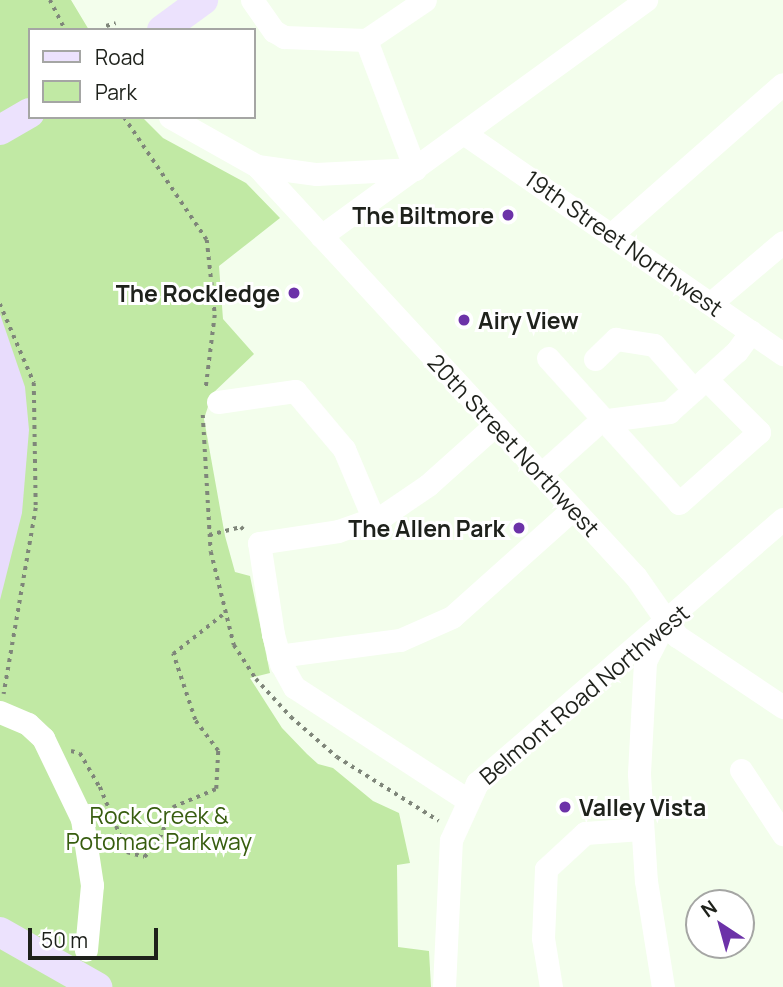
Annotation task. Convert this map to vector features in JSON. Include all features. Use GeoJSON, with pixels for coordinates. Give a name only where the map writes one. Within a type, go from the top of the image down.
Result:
{"type":"FeatureCollection","features":[{"type":"Feature","properties":{"kind":"main road"},"geometry":{"type":"LineString","coordinates":[[165,28],[203,0]]}},
{"type":"Feature","properties":{"kind":"main road"},"geometry":{"type":"LineString","coordinates":[[0,130],[28,114]]}},
{"type":"Feature","properties":{"kind":"main road"},"geometry":{"type":"LineString","coordinates":[[0,932],[97,987]]}},
{"type":"Feature","properties":{"kind":"street"},"geometry":{"type":"LineString","coordinates":[[252,0],[274,31],[284,37],[366,40],[425,0]]}},
{"type":"Feature","properties":{"kind":"street"},"geometry":{"type":"LineString","coordinates":[[321,236],[646,0]]}},
{"type":"Feature","properties":{"kind":"street"},"geometry":{"type":"LineString","coordinates":[[366,40],[415,169]]}},
{"type":"Feature","properties":{"kind":"street"},"geometry":{"type":"LineString","coordinates":[[612,234],[783,84]]}},
{"type":"Feature","properties":{"kind":"street"},"geometry":{"type":"LineString","coordinates":[[174,119],[257,166],[316,174],[415,169]]}},
{"type":"Feature","properties":{"kind":"street","name":"19th Street Northwest"},"geometry":{"type":"LineString","coordinates":[[465,134],[783,354]]}},
{"type":"Feature","properties":{"kind":"street","name":"20th Street Northwest"},"geometry":{"type":"LineString","coordinates":[[257,166],[643,585],[667,622],[693,649],[783,707]]}},
{"type":"Feature","properties":{"kind":"street"},"geometry":{"type":"LineString","coordinates":[[711,303],[783,242]]}},
{"type":"Feature","properties":{"kind":"street"},"geometry":{"type":"LineString","coordinates":[[541,474],[604,419],[663,415],[700,384],[751,332]]}},
{"type":"Feature","properties":{"kind":"street"},"geometry":{"type":"LineString","coordinates":[[548,358],[679,503],[759,432],[654,345],[616,340],[595,359]]}},
{"type":"Feature","properties":{"kind":"street"},"geometry":{"type":"LineString","coordinates":[[208,399],[295,391],[344,449],[374,520]]}},
{"type":"Feature","properties":{"kind":"street"},"geometry":{"type":"LineString","coordinates":[[466,799],[304,696],[290,681],[278,656],[260,543],[374,520],[422,490],[495,425]]}},
{"type":"Feature","properties":{"kind":"street"},"geometry":{"type":"LineString","coordinates":[[278,656],[400,640],[452,617],[573,509]]}},
{"type":"Feature","properties":{"kind":"street","name":"Belmont Road Northwest"},"geometry":{"type":"LineString","coordinates":[[444,987],[453,828],[466,799],[482,778],[667,622],[783,519]]}},
{"type":"Feature","properties":{"kind":"street"},"geometry":{"type":"LineString","coordinates":[[663,987],[641,829],[645,663],[667,622]]}},
{"type":"Feature","properties":{"kind":"street"},"geometry":{"type":"LineString","coordinates":[[1,708],[28,724],[43,737],[82,819],[92,885],[86,950]]}},
{"type":"Feature","properties":{"kind":"street"},"geometry":{"type":"LineString","coordinates":[[741,770],[783,834]]}},
{"type":"Feature","properties":{"kind":"street"},"geometry":{"type":"LineString","coordinates":[[551,987],[543,938],[546,869],[585,833],[641,829]]}},
{"type":"Feature","properties":{"kind":"path"},"geometry":{"type":"LineString","coordinates":[[50,0],[64,28]]}},
{"type":"Feature","properties":{"kind":"path"},"geometry":{"type":"LineString","coordinates":[[106,26],[116,23]]}},
{"type":"Feature","properties":{"kind":"path"},"geometry":{"type":"LineString","coordinates":[[125,119],[208,240],[215,315],[208,399],[209,535],[234,645],[256,679],[291,717],[358,771],[453,828]]}},
{"type":"Feature","properties":{"kind":"path"},"geometry":{"type":"LineString","coordinates":[[0,304],[34,383],[36,508],[1,708]]}},
{"type":"Feature","properties":{"kind":"path"},"geometry":{"type":"LineString","coordinates":[[209,535],[241,527],[260,543]]}},
{"type":"Feature","properties":{"kind":"path"},"geometry":{"type":"LineString","coordinates":[[62,750],[80,753],[127,852],[145,857],[156,846],[173,807],[216,789],[218,751],[195,720],[173,654],[226,612]]}},
{"type":"Feature","properties":{"kind":"green space","name":"Rock Creek & Potomac Parkway"},"geometry":{"type":"Polygon","coordinates":[[[0,0],[71,0],[88,28],[28,28],[28,119],[144,119],[163,138],[246,183],[280,218],[219,266],[223,319],[254,354],[212,394],[204,419],[225,536],[235,572],[250,576],[270,673],[250,678],[282,728],[318,764],[333,768],[373,801],[399,813],[410,863],[397,865],[398,947],[429,951],[431,987],[0,987],[0,0]]]}},
{"type":"Feature","properties":{"kind":"shaded area"},"geometry":{"type":"Polygon","coordinates":[[[0,314],[25,387],[29,430],[22,513],[0,600],[0,314]]]}},
{"type":"Feature","properties":{"kind":"place","name":"The Biltmore"},"geometry":{"type":"Point","coordinates":[508,215]}},
{"type":"Feature","properties":{"kind":"place","name":"The Rockledge"},"geometry":{"type":"Point","coordinates":[294,293]}},
{"type":"Feature","properties":{"kind":"place","name":"Airy View"},"geometry":{"type":"Point","coordinates":[464,320]}},
{"type":"Feature","properties":{"kind":"place","name":"The Allen Park"},"geometry":{"type":"Point","coordinates":[519,528]}},
{"type":"Feature","properties":{"kind":"place","name":"Valley Vista"},"geometry":{"type":"Point","coordinates":[565,807]}}]}
